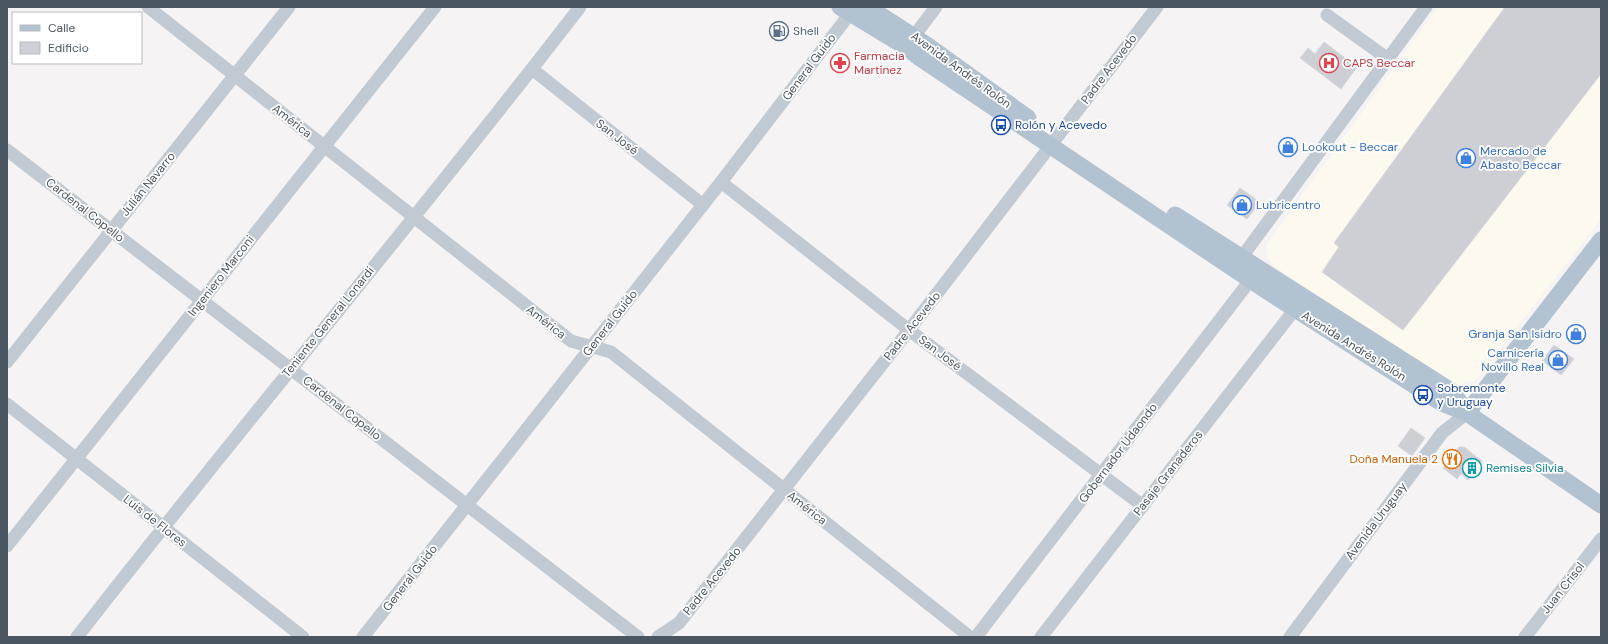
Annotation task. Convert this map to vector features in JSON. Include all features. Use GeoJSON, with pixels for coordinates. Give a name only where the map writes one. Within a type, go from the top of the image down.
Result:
{"type":"FeatureCollection","features":[{"type":"Feature","properties":{"kind":"main road","name":"Avenida Andrés Rolón"},"geometry":{"type":"LineString","coordinates":[[868,7],[910,41],[926,62],[1054,142],[1237,263],[1451,391],[1467,413]]}},
{"type":"Feature","properties":{"kind":"main road","name":"Avenida Andrés Rolón"},"geometry":{"type":"LineString","coordinates":[[849,9],[910,41]]}},
{"type":"Feature","properties":{"kind":"main road","name":"Avenida Uruguay"},"geometry":{"type":"LineString","coordinates":[[1467,413],[1598,249]]}},
{"type":"Feature","properties":{"kind":"main road","name":"Avenida Andrés Rolón"},"geometry":{"type":"LineString","coordinates":[[1255,274],[1295,309],[1442,403],[1467,413]]}},
{"type":"Feature","properties":{"kind":"main road"},"geometry":{"type":"LineString","coordinates":[[1467,413],[1601,505]]}},
{"type":"Feature","properties":{"kind":"street","name":"América"},"geometry":{"type":"LineString","coordinates":[[148,7],[571,341],[611,352],[970,637]]}},
{"type":"Feature","properties":{"kind":"street","name":"Julián Navarro"},"geometry":{"type":"LineString","coordinates":[[7,362],[290,7]]}},
{"type":"Feature","properties":{"kind":"street","name":"Ingeniero Marconi"},"geometry":{"type":"LineString","coordinates":[[7,546],[436,7]]}},
{"type":"Feature","properties":{"kind":"street","name":"Teniente General Lonardi"},"geometry":{"type":"LineString","coordinates":[[77,637],[163,527],[532,69],[580,7]]}},
{"type":"Feature","properties":{"kind":"street"},"geometry":{"type":"LineString","coordinates":[[910,41],[936,7]]}},
{"type":"Feature","properties":{"kind":"street","name":"Padre Acevedo"},"geometry":{"type":"LineString","coordinates":[[658,637],[679,623],[909,330],[1157,7]]}},
{"type":"Feature","properties":{"kind":"street"},"geometry":{"type":"LineString","coordinates":[[1237,263],[1426,7]]}},
{"type":"Feature","properties":{"kind":"street","name":"General Guido"},"geometry":{"type":"LineString","coordinates":[[363,637],[721,182],[849,9]]}},
{"type":"Feature","properties":{"kind":"street"},"geometry":{"type":"LineString","coordinates":[[1327,15],[1388,59]]}},
{"type":"Feature","properties":{"kind":"street","name":"San José"},"geometry":{"type":"LineString","coordinates":[[532,69],[703,205]]}},
{"type":"Feature","properties":{"kind":"street","name":"Cardenal Copello"},"geometry":{"type":"LineString","coordinates":[[7,150],[638,637]]}},
{"type":"Feature","properties":{"kind":"street","name":"San José"},"geometry":{"type":"LineString","coordinates":[[721,182],[909,330],[1143,506]]}},
{"type":"Feature","properties":{"kind":"street","name":"Gobernador Udaondo"},"geometry":{"type":"LineString","coordinates":[[976,637],[1255,274]]}},
{"type":"Feature","properties":{"kind":"street","name":"Pasaje Granaderos"},"geometry":{"type":"LineString","coordinates":[[1041,637],[1295,309]]}},
{"type":"Feature","properties":{"kind":"street","name":"Luis de Flores"},"geometry":{"type":"LineString","coordinates":[[7,404],[303,637]]}},
{"type":"Feature","properties":{"kind":"street","name":"Avenida Uruguay"},"geometry":{"type":"LineString","coordinates":[[1290,637],[1442,433],[1467,413]]}},
{"type":"Feature","properties":{"kind":"street","name":"Juan Crisol"},"geometry":{"type":"LineString","coordinates":[[1525,637],[1601,539]]}},
{"type":"Feature","properties":{"kind":"shaded area"},"geometry":{"type":"Polygon","coordinates":[[[1438,7],[1601,7],[1601,219],[1476,380],[1452,386],[1274,266],[1268,258],[1266,245],[1438,7]]]}},
{"type":"Feature","properties":{"kind":"building","name":"Mercado de Abasto Beccar"},"geometry":{"type":"Polygon","coordinates":[[[1505,7],[1601,7],[1601,74],[1403,330],[1322,272],[1339,247],[1334,243],[1505,7]]]}},
{"type":"Feature","properties":{"kind":"building","name":"CAPS Beccar"},"geometry":{"type":"Polygon","coordinates":[[[1324,42],[1357,67],[1341,89],[1300,58],[1308,48],[1315,54],[1324,42]]]}},
{"type":"Feature","properties":{"kind":"building","name":"Lubricentro"},"geometry":{"type":"Polygon","coordinates":[[[1240,188],[1260,202],[1247,219],[1227,205],[1240,188]]]}},
{"type":"Feature","properties":{"kind":"building","name":"Carnicería Novillo Real"},"geometry":{"type":"Polygon","coordinates":[[[1554,345],[1574,359],[1561,375],[1542,361],[1554,345]]]}},
{"type":"Feature","properties":{"kind":"building"},"geometry":{"type":"Polygon","coordinates":[[[1411,428],[1425,438],[1412,456],[1398,446],[1411,428]]]}},
{"type":"Feature","properties":{"kind":"building"},"geometry":{"type":"Polygon","coordinates":[[[1459,447],[1464,447],[1482,461],[1468,480],[1461,474],[1457,479],[1443,468],[1459,447]]]}},
{"type":"Feature","properties":{"kind":"place","name":"Shell"},"geometry":{"type":"Point","coordinates":[779,31]}},
{"type":"Feature","properties":{"kind":"place","name":"Farmacia Martínez"},"geometry":{"type":"Point","coordinates":[840,63]}},
{"type":"Feature","properties":{"kind":"place","name":"CAPS Beccar"},"geometry":{"type":"Point","coordinates":[1329,63]}},
{"type":"Feature","properties":{"kind":"place","name":"Rolón y Acevedo"},"geometry":{"type":"Point","coordinates":[1001,125]}},
{"type":"Feature","properties":{"kind":"place","name":"Lookout - Beccar"},"geometry":{"type":"Point","coordinates":[1288,147]}},
{"type":"Feature","properties":{"kind":"place","name":"Mercado de Abasto Beccar"},"geometry":{"type":"Point","coordinates":[1466,158]}},
{"type":"Feature","properties":{"kind":"place","name":"Lubricentro"},"geometry":{"type":"Point","coordinates":[1242,205]}},
{"type":"Feature","properties":{"kind":"place","name":"Granja San Isidro"},"geometry":{"type":"Point","coordinates":[1576,334]}},
{"type":"Feature","properties":{"kind":"place","name":"Carnicería Novillo Real"},"geometry":{"type":"Point","coordinates":[1558,360]}},
{"type":"Feature","properties":{"kind":"place","name":"Sobremonte y Uruguay"},"geometry":{"type":"Point","coordinates":[1423,395]}},
{"type":"Feature","properties":{"kind":"place","name":"Doña Manuela 2"},"geometry":{"type":"Point","coordinates":[1452,459]}},
{"type":"Feature","properties":{"kind":"place","name":"Remises Silvia"},"geometry":{"type":"Point","coordinates":[1472,468]}}]}
